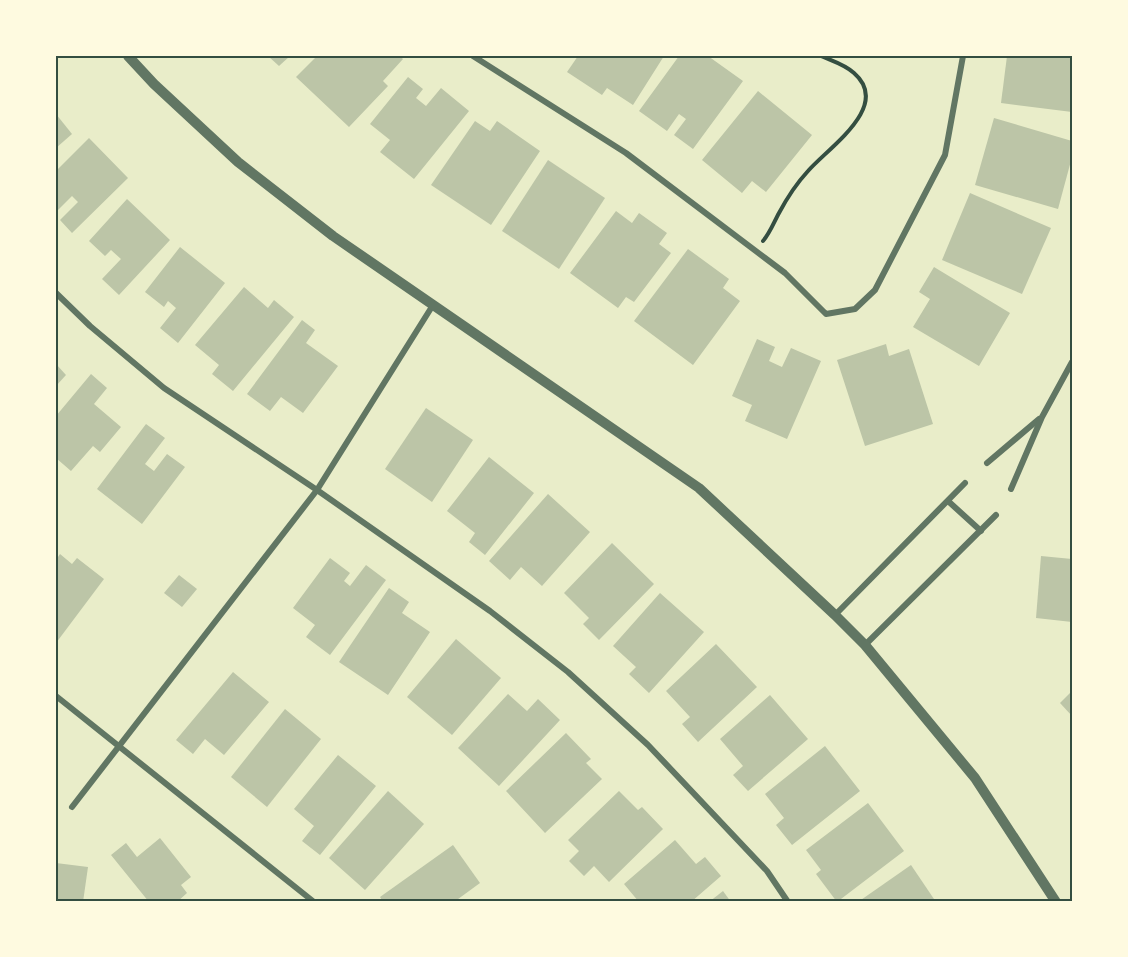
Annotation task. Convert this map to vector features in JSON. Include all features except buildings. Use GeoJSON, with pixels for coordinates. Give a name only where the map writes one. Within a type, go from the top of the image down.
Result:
{"type":"FeatureCollection","features":[{"type":"Feature","properties":{"kind":"street"},"geometry":{"type":"LineString","coordinates":[[128,56],[154,84],[238,162],[333,236],[699,488],[836,615],[865,645],[975,778],[1056,902]]}},
{"type":"Feature","properties":{"kind":"street"},"geometry":{"type":"LineString","coordinates":[[473,56],[626,153],[784,273],[826,314],[855,309],[875,290],[945,155],[963,56]]}},
{"type":"Feature","properties":{"kind":"street"},"geometry":{"type":"LineString","coordinates":[[56,293],[90,326],[164,388],[317,490],[490,611],[568,672],[648,745],[767,871],[788,902]]}},
{"type":"Feature","properties":{"kind":"street"},"geometry":{"type":"LineString","coordinates":[[72,807],[317,490],[433,305]]}},
{"type":"Feature","properties":{"kind":"street"},"geometry":{"type":"LineString","coordinates":[[1011,489],[1042,417],[1072,362]]}},
{"type":"Feature","properties":{"kind":"street"},"geometry":{"type":"LineString","coordinates":[[987,463],[1042,417]]}},
{"type":"Feature","properties":{"kind":"street"},"geometry":{"type":"LineString","coordinates":[[836,615],[965,483]]}},
{"type":"Feature","properties":{"kind":"street"},"geometry":{"type":"LineString","coordinates":[[948,501],[981,531]]}},
{"type":"Feature","properties":{"kind":"street"},"geometry":{"type":"LineString","coordinates":[[865,645],[996,515]]}},
{"type":"Feature","properties":{"kind":"street"},"geometry":{"type":"LineString","coordinates":[[56,696],[314,902]]}},
{"type":"Feature","properties":{"kind":"path"},"geometry":{"type":"LineString","coordinates":[[756,251],[767,236],[790,193],[855,122],[863,111],[867,99],[862,81],[842,64],[821,56]]}}]}
